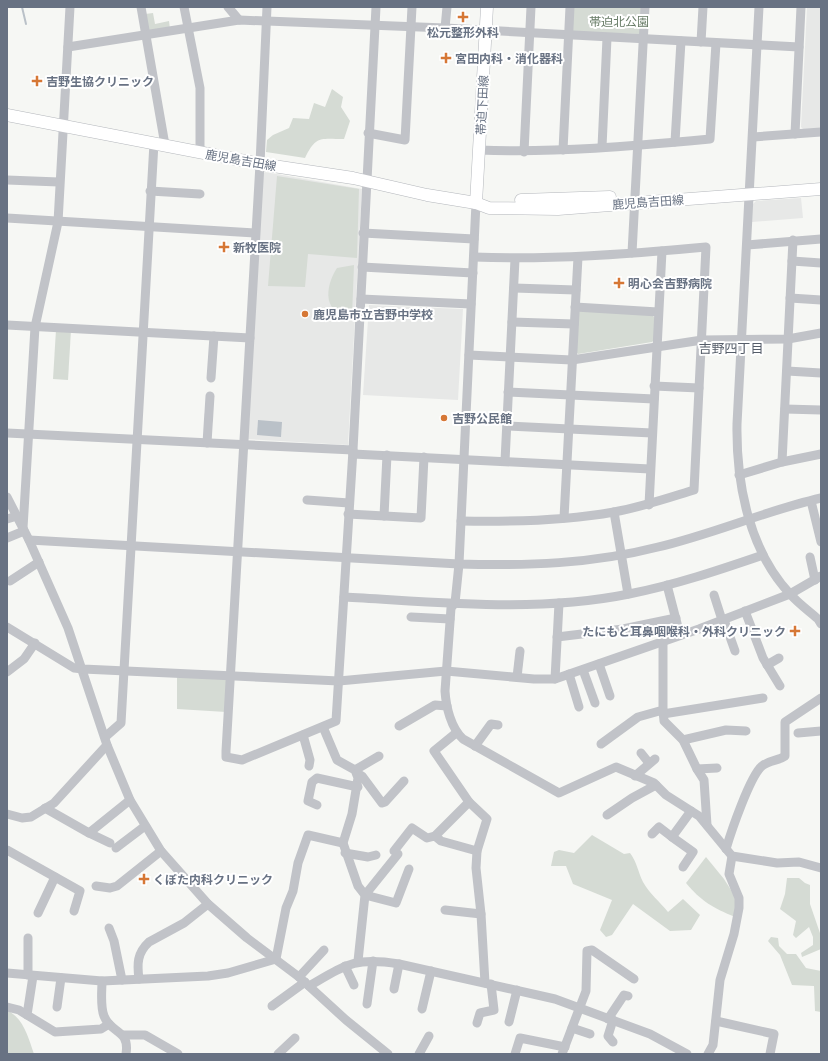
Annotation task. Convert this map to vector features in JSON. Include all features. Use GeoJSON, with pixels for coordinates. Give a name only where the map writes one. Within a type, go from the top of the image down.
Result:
{"type":"FeatureCollection","features":[{"type":"Feature","properties":{"kind":"main road","name":"帯迫下田線"},"geometry":{"type":"LineString","coordinates":[[476,203],[487,7]]}},
{"type":"Feature","properties":{"kind":"main road","name":"鹿児島吉田線"},"geometry":{"type":"LineString","coordinates":[[7,115],[200,153],[366,181],[427,195],[476,203],[489,200],[635,199],[750,191],[821,189]]}},
{"type":"Feature","properties":{"kind":"main road","name":"鹿児島吉田線"},"geometry":{"type":"LineString","coordinates":[[750,191],[821,182]]}},
{"type":"Feature","properties":{"kind":"street"},"geometry":{"type":"LineString","coordinates":[[24,530],[35,327],[58,222],[59,182],[70,7]]}},
{"type":"Feature","properties":{"kind":"street"},"geometry":{"type":"LineString","coordinates":[[7,814],[22,818],[31,817],[54,803],[65,792],[121,723],[150,191],[159,144],[141,7]]}},
{"type":"Feature","properties":{"kind":"street"},"geometry":{"type":"LineString","coordinates":[[184,7],[200,88],[200,153]]}},
{"type":"Feature","properties":{"kind":"street"},"geometry":{"type":"LineString","coordinates":[[228,7],[239,20]]}},
{"type":"Feature","properties":{"kind":"street"},"geometry":{"type":"LineString","coordinates":[[267,7],[260,164],[226,756],[242,760],[336,721],[345,558],[353,452],[368,133],[376,7]]}},
{"type":"Feature","properties":{"kind":"street"},"geometry":{"type":"LineString","coordinates":[[368,133],[405,140],[412,7]]}},
{"type":"Feature","properties":{"kind":"street"},"geometry":{"type":"LineString","coordinates":[[445,28],[447,7]]}},
{"type":"Feature","properties":{"kind":"street"},"geometry":{"type":"LineString","coordinates":[[524,152],[531,7]]}},
{"type":"Feature","properties":{"kind":"street"},"geometry":{"type":"LineString","coordinates":[[563,150],[570,7]]}},
{"type":"Feature","properties":{"kind":"street"},"geometry":{"type":"LineString","coordinates":[[632,253],[645,7]]}},
{"type":"Feature","properties":{"kind":"street"},"geometry":{"type":"LineString","coordinates":[[701,42],[703,7]]}},
{"type":"Feature","properties":{"kind":"street"},"geometry":{"type":"LineString","coordinates":[[759,7],[737,424],[739,475],[748,518],[763,555],[790,594],[818,619],[821,624]]}},
{"type":"Feature","properties":{"kind":"street"},"geometry":{"type":"LineString","coordinates":[[795,134],[801,7]]}},
{"type":"Feature","properties":{"kind":"street"},"geometry":{"type":"LineString","coordinates":[[68,47],[146,36],[239,20],[445,28],[608,38],[799,47]]}},
{"type":"Feature","properties":{"kind":"street"},"geometry":{"type":"LineString","coordinates":[[602,147],[608,38]]}},
{"type":"Feature","properties":{"kind":"street"},"geometry":{"type":"LineString","coordinates":[[675,142],[681,41]]}},
{"type":"Feature","properties":{"kind":"street"},"geometry":{"type":"LineString","coordinates":[[479,150],[524,152],[710,139],[716,43]]}},
{"type":"Feature","properties":{"kind":"street"},"geometry":{"type":"LineString","coordinates":[[753,137],[821,132]]}},
{"type":"Feature","properties":{"kind":"street"},"geometry":{"type":"LineString","coordinates":[[7,180],[59,182]]}},
{"type":"Feature","properties":{"kind":"street"},"geometry":{"type":"LineString","coordinates":[[150,191],[200,194]]}},
{"type":"Feature","properties":{"kind":"street"},"geometry":{"type":"LineString","coordinates":[[476,203],[459,564],[455,603],[451,608],[445,691],[447,706],[456,733],[475,746],[559,793],[616,767],[635,776],[645,778],[656,785],[666,795],[692,811],[708,825],[732,856],[777,863],[799,862],[821,868]]}},
{"type":"Feature","properties":{"kind":"street"},"geometry":{"type":"LineString","coordinates":[[7,218],[255,233]]}},
{"type":"Feature","properties":{"kind":"street"},"geometry":{"type":"LineString","coordinates":[[363,234],[474,239]]}},
{"type":"Feature","properties":{"kind":"street"},"geometry":{"type":"LineString","coordinates":[[747,244],[821,239]]}},
{"type":"Feature","properties":{"kind":"street"},"geometry":{"type":"LineString","coordinates":[[782,462],[793,240]]}},
{"type":"Feature","properties":{"kind":"street"},"geometry":{"type":"LineString","coordinates":[[461,521],[515,522],[614,512],[648,504],[694,490],[706,247],[578,257],[515,259],[474,257]]}},
{"type":"Feature","properties":{"kind":"street"},"geometry":{"type":"LineString","coordinates":[[648,504],[662,251]]}},
{"type":"Feature","properties":{"kind":"street"},"geometry":{"type":"LineString","coordinates":[[564,518],[578,257]]}},
{"type":"Feature","properties":{"kind":"street"},"geometry":{"type":"LineString","coordinates":[[505,461],[515,259]]}},
{"type":"Feature","properties":{"kind":"street"},"geometry":{"type":"LineString","coordinates":[[792,261],[821,263]]}},
{"type":"Feature","properties":{"kind":"street"},"geometry":{"type":"LineString","coordinates":[[362,267],[473,273]]}},
{"type":"Feature","properties":{"kind":"street"},"geometry":{"type":"LineString","coordinates":[[514,288],[576,290]]}},
{"type":"Feature","properties":{"kind":"street"},"geometry":{"type":"LineString","coordinates":[[790,298],[821,300]]}},
{"type":"Feature","properties":{"kind":"street"},"geometry":{"type":"LineString","coordinates":[[361,299],[471,304]]}},
{"type":"Feature","properties":{"kind":"street"},"geometry":{"type":"LineString","coordinates":[[575,307],[658,312]]}},
{"type":"Feature","properties":{"kind":"street"},"geometry":{"type":"LineString","coordinates":[[512,322],[574,324]]}},
{"type":"Feature","properties":{"kind":"street"},"geometry":{"type":"LineString","coordinates":[[7,325],[250,338]]}},
{"type":"Feature","properties":{"kind":"street"},"geometry":{"type":"LineString","coordinates":[[469,355],[572,360],[702,340],[788,339],[821,333]]}},
{"type":"Feature","properties":{"kind":"street"},"geometry":{"type":"LineString","coordinates":[[211,378],[214,336]]}},
{"type":"Feature","properties":{"kind":"street"},"geometry":{"type":"LineString","coordinates":[[787,371],[821,373]]}},
{"type":"Feature","properties":{"kind":"street"},"geometry":{"type":"LineString","coordinates":[[654,386],[699,388]]}},
{"type":"Feature","properties":{"kind":"street"},"geometry":{"type":"LineString","coordinates":[[508,392],[654,399]]}},
{"type":"Feature","properties":{"kind":"street"},"geometry":{"type":"LineString","coordinates":[[207,443],[210,396]]}},
{"type":"Feature","properties":{"kind":"street"},"geometry":{"type":"LineString","coordinates":[[785,409],[821,410]]}},
{"type":"Feature","properties":{"kind":"street"},"geometry":{"type":"LineString","coordinates":[[507,426],[652,433]]}},
{"type":"Feature","properties":{"kind":"street"},"geometry":{"type":"LineString","coordinates":[[7,433],[136,439],[387,455],[650,469]]}},
{"type":"Feature","properties":{"kind":"street"},"geometry":{"type":"LineString","coordinates":[[739,475],[782,462],[821,454]]}},
{"type":"Feature","properties":{"kind":"street"},"geometry":{"type":"LineString","coordinates":[[384,516],[387,455]]}},
{"type":"Feature","properties":{"kind":"street"},"geometry":{"type":"LineString","coordinates":[[348,514],[421,518],[424,457]]}},
{"type":"Feature","properties":{"kind":"street"},"geometry":{"type":"LineString","coordinates":[[7,497],[29,540],[68,628],[106,741],[130,800],[161,851],[208,904],[247,938],[304,981],[346,1020],[388,1054]]}},
{"type":"Feature","properties":{"kind":"street"},"geometry":{"type":"LineString","coordinates":[[29,540],[459,564],[517,566],[558,564],[621,556],[688,539],[748,518],[821,498]]}},
{"type":"Feature","properties":{"kind":"street"},"geometry":{"type":"LineString","coordinates":[[307,500],[349,502]]}},
{"type":"Feature","properties":{"kind":"street"},"geometry":{"type":"LineString","coordinates":[[811,500],[821,542]]}},
{"type":"Feature","properties":{"kind":"street"},"geometry":{"type":"LineString","coordinates":[[614,512],[628,594]]}},
{"type":"Feature","properties":{"kind":"street"},"geometry":{"type":"LineString","coordinates":[[7,519],[17,516]]}},
{"type":"Feature","properties":{"kind":"street"},"geometry":{"type":"LineString","coordinates":[[7,538],[24,530]]}},
{"type":"Feature","properties":{"kind":"street"},"geometry":{"type":"LineString","coordinates":[[344,597],[455,603],[559,603],[628,594],[667,585],[715,572],[763,555]]}},
{"type":"Feature","properties":{"kind":"street"},"geometry":{"type":"LineString","coordinates":[[8,629],[35,643],[74,668],[83,669],[339,681],[446,671],[555,679],[663,642],[790,594],[818,578],[810,557]]}},
{"type":"Feature","properties":{"kind":"street"},"geometry":{"type":"LineString","coordinates":[[10,581],[39,562]]}},
{"type":"Feature","properties":{"kind":"street"},"geometry":{"type":"LineString","coordinates":[[667,585],[680,635]]}},
{"type":"Feature","properties":{"kind":"street"},"geometry":{"type":"LineString","coordinates":[[714,595],[735,651]]}},
{"type":"Feature","properties":{"kind":"street"},"geometry":{"type":"LineString","coordinates":[[555,679],[559,603]]}},
{"type":"Feature","properties":{"kind":"street"},"geometry":{"type":"LineString","coordinates":[[745,611],[767,665],[780,686]]}},
{"type":"Feature","properties":{"kind":"street"},"geometry":{"type":"LineString","coordinates":[[411,617],[450,619]]}},
{"type":"Feature","properties":{"kind":"street"},"geometry":{"type":"LineString","coordinates":[[557,637],[623,629],[676,618]]}},
{"type":"Feature","properties":{"kind":"street"},"geometry":{"type":"LineString","coordinates":[[663,642],[664,721],[683,740],[704,780],[708,825]]}},
{"type":"Feature","properties":{"kind":"street"},"geometry":{"type":"LineString","coordinates":[[7,672],[24,659],[35,643]]}},
{"type":"Feature","properties":{"kind":"street"},"geometry":{"type":"LineString","coordinates":[[517,677],[520,651]]}},
{"type":"Feature","properties":{"kind":"street"},"geometry":{"type":"LineString","coordinates":[[767,665],[779,658]]}},
{"type":"Feature","properties":{"kind":"street"},"geometry":{"type":"LineString","coordinates":[[599,664],[610,696]]}},
{"type":"Feature","properties":{"kind":"street"},"geometry":{"type":"LineString","coordinates":[[583,670],[595,703]]}},
{"type":"Feature","properties":{"kind":"street"},"geometry":{"type":"LineString","coordinates":[[569,674],[579,706]]}},
{"type":"Feature","properties":{"kind":"street"},"geometry":{"type":"LineString","coordinates":[[600,744],[638,717],[763,698]]}},
{"type":"Feature","properties":{"kind":"street"},"geometry":{"type":"LineString","coordinates":[[726,849],[737,815],[760,767],[769,761],[785,756],[784,722],[821,698]]}},
{"type":"Feature","properties":{"kind":"street"},"geometry":{"type":"LineString","coordinates":[[399,726],[435,705],[447,706]]}},
{"type":"Feature","properties":{"kind":"street"},"geometry":{"type":"LineString","coordinates":[[475,746],[491,724],[498,725]]}},
{"type":"Feature","properties":{"kind":"street"},"geometry":{"type":"LineString","coordinates":[[323,727],[337,760],[362,776],[382,802],[385,802],[404,781]]}},
{"type":"Feature","properties":{"kind":"street"},"geometry":{"type":"LineString","coordinates":[[683,740],[726,730],[746,731]]}},
{"type":"Feature","properties":{"kind":"street"},"geometry":{"type":"LineString","coordinates":[[798,733],[821,731]]}},
{"type":"Feature","properties":{"kind":"street"},"geometry":{"type":"LineString","coordinates":[[456,733],[434,751],[469,802],[486,819],[477,851],[476,868],[488,983],[494,1010],[480,1013],[477,1023]]}},
{"type":"Feature","properties":{"kind":"street"},"geometry":{"type":"LineString","coordinates":[[303,735],[310,760],[309,766]]}},
{"type":"Feature","properties":{"kind":"street"},"geometry":{"type":"LineString","coordinates":[[635,776],[652,761],[641,754]]}},
{"type":"Feature","properties":{"kind":"street"},"geometry":{"type":"LineString","coordinates":[[356,772],[379,756]]}},
{"type":"Feature","properties":{"kind":"street"},"geometry":{"type":"LineString","coordinates":[[697,769],[717,768]]}},
{"type":"Feature","properties":{"kind":"street"},"geometry":{"type":"LineString","coordinates":[[356,772],[358,787],[343,843],[345,853],[358,886],[365,894],[396,903],[409,869]]}},
{"type":"Feature","properties":{"kind":"street"},"geometry":{"type":"LineString","coordinates":[[317,805],[308,801],[312,782],[317,778],[358,787]]}},
{"type":"Feature","properties":{"kind":"street"},"geometry":{"type":"LineString","coordinates":[[607,815],[632,798],[656,785]]}},
{"type":"Feature","properties":{"kind":"street"},"geometry":{"type":"LineString","coordinates":[[89,834],[130,800]]}},
{"type":"Feature","properties":{"kind":"street"},"geometry":{"type":"LineString","coordinates":[[358,961],[365,894],[398,854],[394,851],[412,828],[427,838],[435,836],[469,802]]}},
{"type":"Feature","properties":{"kind":"street"},"geometry":{"type":"LineString","coordinates":[[44,808],[89,834],[113,845],[145,826]]}},
{"type":"Feature","properties":{"kind":"street"},"geometry":{"type":"LineString","coordinates":[[672,837],[692,811]]}},
{"type":"Feature","properties":{"kind":"street"},"geometry":{"type":"LineString","coordinates":[[652,834],[659,827],[693,852],[683,867]]}},
{"type":"Feature","properties":{"kind":"street"},"geometry":{"type":"LineString","coordinates":[[276,959],[286,908],[293,890],[298,863],[308,835],[343,843]]}},
{"type":"Feature","properties":{"kind":"street"},"geometry":{"type":"LineString","coordinates":[[435,836],[441,841],[477,851]]}},
{"type":"Feature","properties":{"kind":"street"},"geometry":{"type":"LineString","coordinates":[[7,850],[80,891],[74,911]]}},
{"type":"Feature","properties":{"kind":"street"},"geometry":{"type":"LineString","coordinates":[[96,886],[110,888],[124,882],[161,851]]}},
{"type":"Feature","properties":{"kind":"street"},"geometry":{"type":"LineString","coordinates":[[345,853],[368,857],[376,854]]}},
{"type":"Feature","properties":{"kind":"street"},"geometry":{"type":"LineString","coordinates":[[708,1054],[713,1044],[720,980],[734,934],[739,908],[739,898],[729,874],[732,856]]}},
{"type":"Feature","properties":{"kind":"street"},"geometry":{"type":"LineString","coordinates":[[38,913],[55,877]]}},
{"type":"Feature","properties":{"kind":"street"},"geometry":{"type":"LineString","coordinates":[[139,979],[137,965],[138,958],[144,946],[184,923],[208,904]]}},
{"type":"Feature","properties":{"kind":"street"},"geometry":{"type":"LineString","coordinates":[[445,910],[481,914]]}},
{"type":"Feature","properties":{"kind":"street"},"geometry":{"type":"LineString","coordinates":[[108,928],[114,941],[122,980]]}},
{"type":"Feature","properties":{"kind":"street"},"geometry":{"type":"LineString","coordinates":[[28,938],[35,1000]]}},
{"type":"Feature","properties":{"kind":"street"},"geometry":{"type":"LineString","coordinates":[[304,981],[324,950]]}},
{"type":"Feature","properties":{"kind":"street"},"geometry":{"type":"LineString","coordinates":[[515,1054],[520,1038],[564,1050],[586,991],[587,951],[592,950],[634,979]]}},
{"type":"Feature","properties":{"kind":"street"},"geometry":{"type":"LineString","coordinates":[[7,973],[102,981],[122,980],[228,973],[276,959]]}},
{"type":"Feature","properties":{"kind":"street"},"geometry":{"type":"LineString","coordinates":[[272,1006],[304,981],[358,961],[400,964],[555,999],[650,1034],[687,1054]]}},
{"type":"Feature","properties":{"kind":"street"},"geometry":{"type":"LineString","coordinates":[[367,1004],[373,961]]}},
{"type":"Feature","properties":{"kind":"street"},"geometry":{"type":"LineString","coordinates":[[394,989],[400,964]]}},
{"type":"Feature","properties":{"kind":"street"},"geometry":{"type":"LineString","coordinates":[[345,966],[354,985]]}},
{"type":"Feature","properties":{"kind":"street"},"geometry":{"type":"LineString","coordinates":[[422,1008],[431,971]]}},
{"type":"Feature","properties":{"kind":"street"},"geometry":{"type":"LineString","coordinates":[[27,1015],[33,976]]}},
{"type":"Feature","properties":{"kind":"street"},"geometry":{"type":"LineString","coordinates":[[57,1007],[61,978]]}},
{"type":"Feature","properties":{"kind":"street"},"geometry":{"type":"LineString","coordinates":[[102,981],[104,1015],[109,1024],[124,1035],[128,1045],[126,1054]]}},
{"type":"Feature","properties":{"kind":"street"},"geometry":{"type":"LineString","coordinates":[[509,1022],[517,990]]}},
{"type":"Feature","properties":{"kind":"street"},"geometry":{"type":"LineString","coordinates":[[613,1042],[608,1036],[611,1020],[620,1000],[624,995],[628,996]]}},
{"type":"Feature","properties":{"kind":"street"},"geometry":{"type":"LineString","coordinates":[[7,1007],[19,1010],[55,1032],[100,1029],[109,1024]]}},
{"type":"Feature","properties":{"kind":"street"},"geometry":{"type":"LineString","coordinates":[[716,1021],[774,1034],[770,1054]]}},
{"type":"Feature","properties":{"kind":"street"},"geometry":{"type":"LineString","coordinates":[[572,1028],[590,1034]]}},
{"type":"Feature","properties":{"kind":"street"},"geometry":{"type":"LineString","coordinates":[[124,1035],[145,1035],[178,1054]]}},
{"type":"Feature","properties":{"kind":"street"},"geometry":{"type":"LineString","coordinates":[[420,1054],[429,1036]]}},
{"type":"Feature","properties":{"kind":"street"},"geometry":{"type":"LineString","coordinates":[[278,1054],[295,1038]]}},
{"type":"Feature","properties":{"kind":"shaded area"},"geometry":{"type":"Polygon","coordinates":[[[807,7],[821,7],[821,128],[804,130],[801,127],[807,7]]]}},
{"type":"Feature","properties":{"kind":"shaded area","name":"鹿児島市立吉野中学校"},"geometry":{"type":"Polygon","coordinates":[[[265,172],[362,189],[348,445],[247,439],[262,174],[265,172]]]}},
{"type":"Feature","properties":{"kind":"shaded area"},"geometry":{"type":"Polygon","coordinates":[[[801,198],[803,218],[752,222],[752,205],[756,201],[801,198]]]}},
{"type":"Feature","properties":{"kind":"shaded area"},"geometry":{"type":"Polygon","coordinates":[[[369,305],[463,309],[458,400],[363,395],[369,305]]]}},
{"type":"Feature","properties":{"kind":"shaded area"},"geometry":{"type":"Polygon","coordinates":[[[258,420],[282,422],[281,437],[257,435],[258,420]]]}},
{"type":"Feature","properties":{"kind":"green space","name":"帯迫北公園"},"geometry":{"type":"Polygon","coordinates":[[[573,7],[641,7],[640,34],[574,32],[572,30],[573,7]]]}},
{"type":"Feature","properties":{"kind":"green space"},"geometry":{"type":"Polygon","coordinates":[[[153,13],[155,24],[169,21],[170,29],[148,33],[145,14],[153,13]]]}},
{"type":"Feature","properties":{"kind":"green space"},"geometry":{"type":"Polygon","coordinates":[[[332,89],[343,97],[341,107],[350,121],[344,139],[320,140],[312,145],[305,158],[266,152],[267,140],[273,135],[289,128],[293,118],[309,119],[314,103],[325,107],[332,89]]]}},
{"type":"Feature","properties":{"kind":"green space"},"geometry":{"type":"Polygon","coordinates":[[[277,176],[359,189],[357,258],[308,254],[305,287],[268,286],[277,176]]]}},
{"type":"Feature","properties":{"kind":"green space"},"geometry":{"type":"Polygon","coordinates":[[[354,265],[352,316],[342,314],[331,306],[328,292],[337,268],[354,265]]]}},
{"type":"Feature","properties":{"kind":"green space"},"geometry":{"type":"Polygon","coordinates":[[[578,311],[651,314],[655,318],[654,340],[652,342],[578,354],[576,351],[578,311]]]}},
{"type":"Feature","properties":{"kind":"green space"},"geometry":{"type":"Polygon","coordinates":[[[56,330],[71,330],[68,380],[53,379],[56,330]]]}},
{"type":"Feature","properties":{"kind":"green space"},"geometry":{"type":"Polygon","coordinates":[[[177,677],[227,679],[226,712],[177,709],[177,677]]]}},
{"type":"Feature","properties":{"kind":"green space"},"geometry":{"type":"Polygon","coordinates":[[[592,835],[624,854],[630,853],[645,886],[668,912],[683,899],[700,915],[691,930],[670,931],[633,904],[612,935],[606,937],[600,930],[612,900],[573,884],[566,866],[551,866],[554,852],[559,850],[574,853],[592,835]]]}},
{"type":"Feature","properties":{"kind":"green space"},"geometry":{"type":"Polygon","coordinates":[[[706,857],[724,879],[736,898],[735,917],[708,903],[697,895],[686,883],[706,857]]]}},
{"type":"Feature","properties":{"kind":"green space"},"geometry":{"type":"Polygon","coordinates":[[[787,878],[799,878],[810,885],[810,904],[821,936],[821,949],[802,957],[801,953],[813,945],[813,937],[809,927],[796,938],[793,935],[796,921],[780,909],[785,894],[787,878]]]}},
{"type":"Feature","properties":{"kind":"green space"},"geometry":{"type":"Polygon","coordinates":[[[771,937],[778,938],[779,946],[787,954],[796,954],[806,968],[821,971],[821,1012],[815,1011],[814,986],[792,985],[780,955],[768,941],[771,937]]]}},
{"type":"Feature","properties":{"kind":"green space"},"geometry":{"type":"Polygon","coordinates":[[[7,1010],[18,1018],[25,1029],[34,1054],[7,1054],[7,1010]]]}},
{"type":"Feature","properties":{"kind":"waterway"},"geometry":{"type":"LineString","coordinates":[[22,7],[26,24]]}},
{"type":"Feature","properties":{"kind":"place","name":"松元整形外科"},"geometry":{"type":"Point","coordinates":[463,17]}},
{"type":"Feature","properties":{"kind":"place","name":"宮田内科・消化器科"},"geometry":{"type":"Point","coordinates":[446,58]}},
{"type":"Feature","properties":{"kind":"place","name":"吉野生協クリニック"},"geometry":{"type":"Point","coordinates":[37,81]}},
{"type":"Feature","properties":{"kind":"place","name":"新牧医院"},"geometry":{"type":"Point","coordinates":[224,247]}},
{"type":"Feature","properties":{"kind":"place","name":"明心会吉野病院"},"geometry":{"type":"Point","coordinates":[619,283]}},
{"type":"Feature","properties":{"kind":"place","name":"鹿児島市立吉野中学校"},"geometry":{"type":"Point","coordinates":[305,314]}},
{"type":"Feature","properties":{"kind":"place","name":"吉野公民館"},"geometry":{"type":"Point","coordinates":[444,418]}},
{"type":"Feature","properties":{"kind":"place","name":"たにもと耳鼻咽喉科・外科クリニック"},"geometry":{"type":"Point","coordinates":[795,631]}},
{"type":"Feature","properties":{"kind":"place","name":"くぼた内科クリニック"},"geometry":{"type":"Point","coordinates":[144,879]}},
{"type":"Feature","properties":{"kind":"district","name":"吉野四丁目"},"geometry":{"type":"Point","coordinates":[731,348]}}]}
